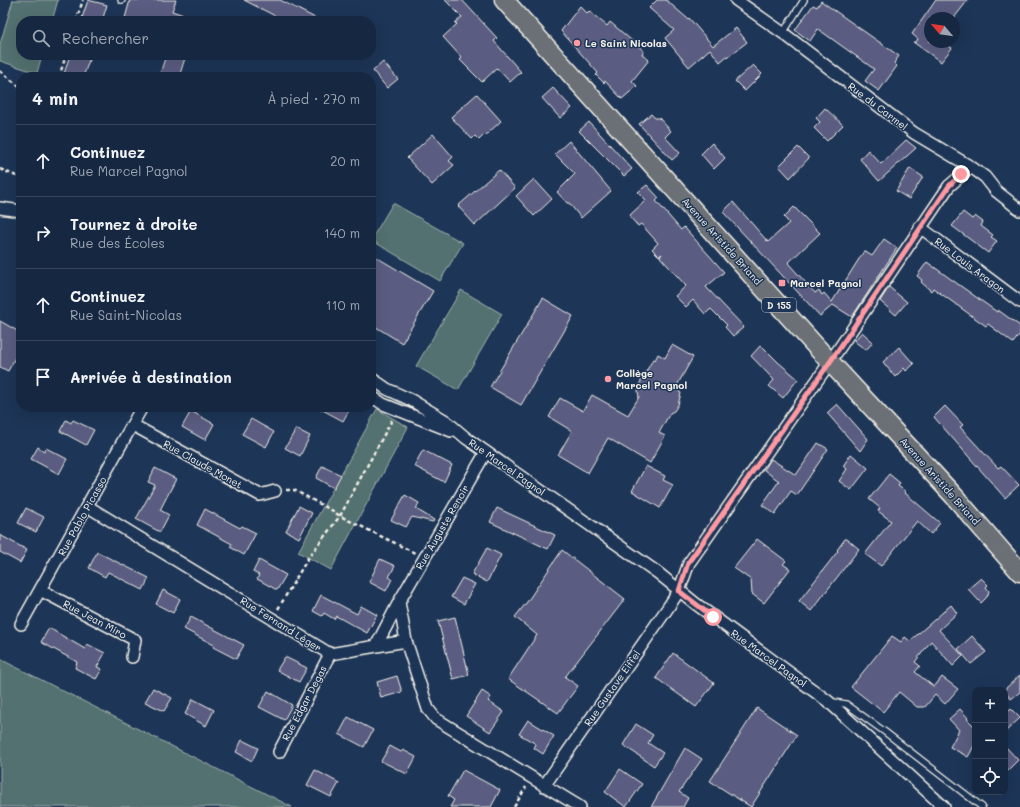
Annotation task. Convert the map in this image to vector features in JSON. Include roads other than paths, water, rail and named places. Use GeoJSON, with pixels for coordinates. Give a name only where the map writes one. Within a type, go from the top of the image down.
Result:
{"type":"FeatureCollection","features":[{"type":"Feature","properties":{"kind":"main road","name":"Avenue Aristide Briand"},"geometry":{"type":"LineString","coordinates":[[504,0],[830,362],[954,496],[1020,572]]}},
{"type":"Feature","properties":{"kind":"street","name":"Rue du Carmel"},"geometry":{"type":"LineString","coordinates":[[736,0],[783,33],[914,133],[971,166],[985,177],[996,191],[1020,210]]}},
{"type":"Feature","properties":{"kind":"street","name":"Rue Gustave Eiffel"},"geometry":{"type":"LineString","coordinates":[[544,786],[679,591],[688,563],[830,362],[949,186],[971,166]]}},
{"type":"Feature","properties":{"kind":"street"},"geometry":{"type":"LineString","coordinates":[[0,208],[16,210]]}},
{"type":"Feature","properties":{"kind":"street","name":"Rue Louis Aragon"},"geometry":{"type":"LineString","coordinates":[[920,227],[1020,302]]}},
{"type":"Feature","properties":{"kind":"street","name":"Rue Marcel Pagnol"},"geometry":{"type":"LineString","coordinates":[[376,381],[387,389],[412,400],[446,421],[466,438],[658,573],[679,591],[829,702],[939,805]]}},
{"type":"Feature","properties":{"kind":"street","name":"Rue Marcel Pagnol"},"geometry":{"type":"LineString","coordinates":[[376,399],[383,404],[435,424],[466,438]]}},
{"type":"Feature","properties":{"kind":"street","name":"Rue Pablo Picasso"},"geometry":{"type":"LineString","coordinates":[[21,624],[140,412]]}},
{"type":"Feature","properties":{"kind":"street","name":"Rue Claude Monet"},"geometry":{"type":"LineString","coordinates":[[133,425],[260,495],[275,491]]}},
{"type":"Feature","properties":{"kind":"street","name":"Rue Auguste Renoir"},"geometry":{"type":"LineString","coordinates":[[376,646],[399,602],[486,452]]}},
{"type":"Feature","properties":{"kind":"street","name":"Rue Fernand Léger"},"geometry":{"type":"LineString","coordinates":[[87,506],[330,654],[406,641]]}},
{"type":"Feature","properties":{"kind":"street","name":"Rue Jean Miro"},"geometry":{"type":"LineString","coordinates":[[40,590],[135,640],[132,657]]}},
{"type":"Feature","properties":{"kind":"street"},"geometry":{"type":"LineString","coordinates":[[399,602],[406,641],[428,709],[436,719],[580,807]]}},
{"type":"Feature","properties":{"kind":"street","name":"Rue Edgar Degas"},"geometry":{"type":"LineString","coordinates":[[279,752],[330,654]]}},
{"type":"Feature","properties":{"kind":"lane"},"geometry":{"type":"LineString","coordinates":[[783,33],[804,0]]}},
{"type":"Feature","properties":{"kind":"lane"},"geometry":{"type":"LineString","coordinates":[[829,702],[846,704],[982,807]]}},
{"type":"Feature","properties":{"kind":"place","name":"Le Saint Nicolas"},"geometry":{"type":"Point","coordinates":[577,43]}},
{"type":"Feature","properties":{"kind":"place","name":"Marcel Pagnol"},"geometry":{"type":"Point","coordinates":[782,283]}},
{"type":"Feature","properties":{"kind":"place","name":"Collège Marcel Pagnol"},"geometry":{"type":"Point","coordinates":[608,379]}}]}
